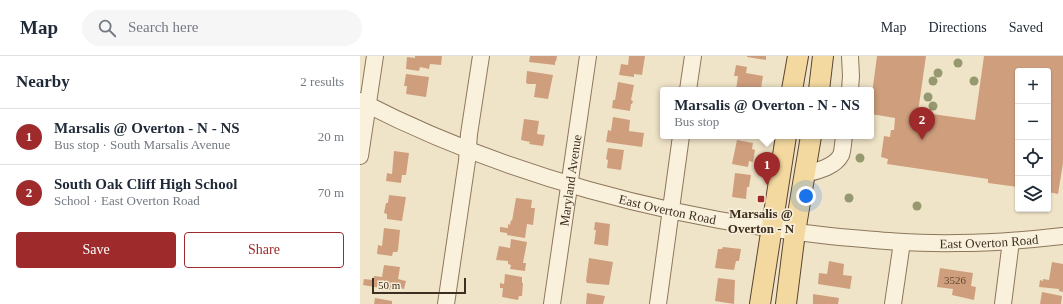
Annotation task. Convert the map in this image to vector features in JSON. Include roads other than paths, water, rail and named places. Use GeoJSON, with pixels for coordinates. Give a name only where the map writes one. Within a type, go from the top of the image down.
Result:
{"type":"FeatureCollection","features":[{"type":"Feature","properties":{"kind":"main road"},"geometry":{"type":"LineString","coordinates":[[793,87],[798,56]]}},
{"type":"Feature","properties":{"kind":"main road"},"geometry":{"type":"LineString","coordinates":[[819,87],[823,56]]}},
{"type":"Feature","properties":{"kind":"main road"},"geometry":{"type":"LineString","coordinates":[[760,304],[786,139]]}},
{"type":"Feature","properties":{"kind":"main road"},"geometry":{"type":"LineString","coordinates":[[786,304],[795,232],[811,139]]}},
{"type":"Feature","properties":{"kind":"street"},"geometry":{"type":"LineString","coordinates":[[360,156],[364,103],[375,56]]}},
{"type":"Feature","properties":{"kind":"street"},"geometry":{"type":"LineString","coordinates":[[446,304],[481,56]]}},
{"type":"Feature","properties":{"kind":"street","name":"Maryland Avenue"},"geometry":{"type":"LineString","coordinates":[[552,304],[588,56]]}},
{"type":"Feature","properties":{"kind":"street"},"geometry":{"type":"LineString","coordinates":[[688,87],[693,56]]}},
{"type":"Feature","properties":{"kind":"street"},"geometry":{"type":"LineString","coordinates":[[850,56],[850,87]]}},
{"type":"Feature","properties":{"kind":"street","name":"East Overton Road"},"geometry":{"type":"LineString","coordinates":[[364,103],[406,124],[468,150],[513,166],[619,198],[709,218],[795,232],[902,242],[957,243],[1012,241],[1063,234]]}},
{"type":"Feature","properties":{"kind":"street"},"geometry":{"type":"LineString","coordinates":[[658,304],[681,139]]}},
{"type":"Feature","properties":{"kind":"street"},"geometry":{"type":"LineString","coordinates":[[805,174],[831,165],[837,161],[841,154],[844,139]]}},
{"type":"Feature","properties":{"kind":"street"},"geometry":{"type":"LineString","coordinates":[[1003,304],[1012,241]]}},
{"type":"Feature","properties":{"kind":"street"},"geometry":{"type":"LineString","coordinates":[[893,304],[902,242]]}},
{"type":"Feature","properties":{"kind":"place","name":"South Oak Cliff High School"},"geometry":{"type":"Point","coordinates":[922,140]}},
{"type":"Feature","properties":{"kind":"place","name":"Marsalis @ Overton - N - NS"},"geometry":{"type":"Point","coordinates":[767,185]}},
{"type":"Feature","properties":{"kind":"place","name":"Marsalis @ Overton - N"},"geometry":{"type":"Point","coordinates":[761,199]}}]}
